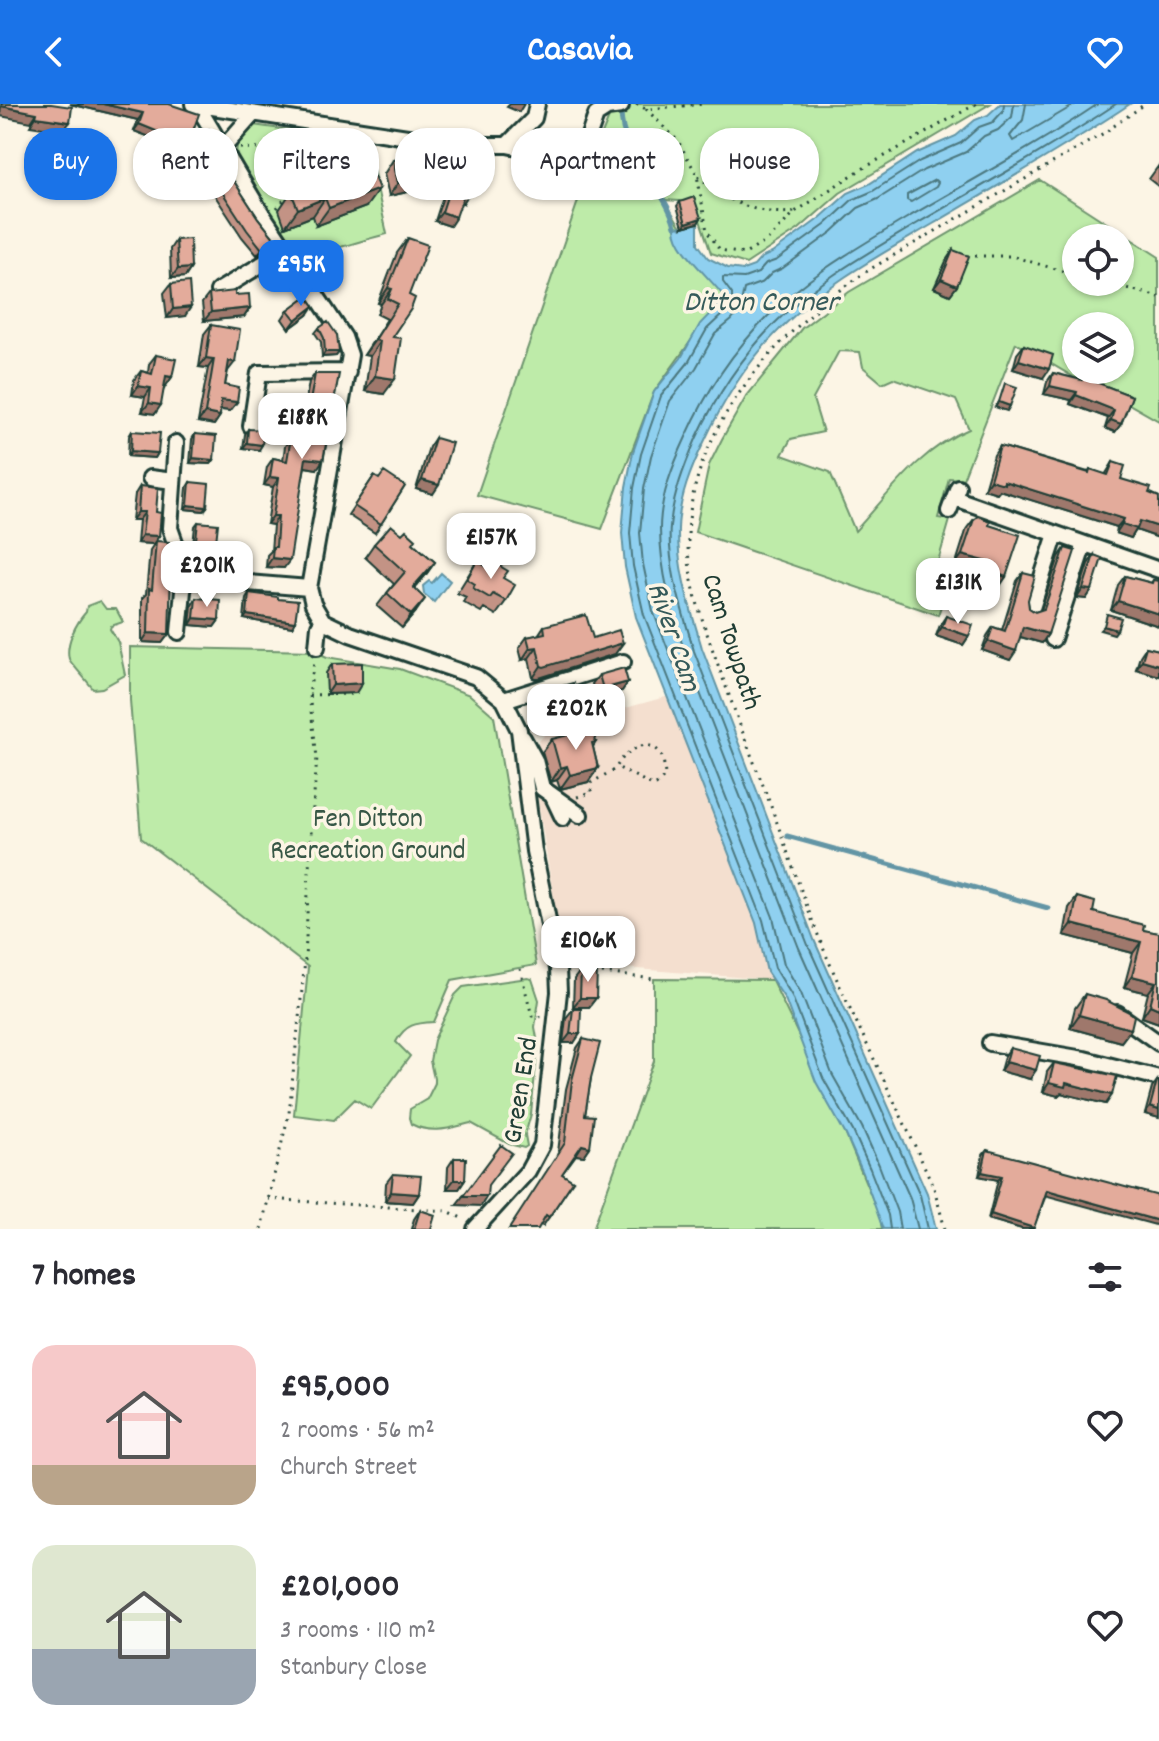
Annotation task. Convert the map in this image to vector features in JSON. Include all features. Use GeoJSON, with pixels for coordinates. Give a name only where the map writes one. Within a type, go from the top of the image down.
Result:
{"type":"FeatureCollection","features":[{"type":"Feature","properties":{"kind":"street"},"geometry":{"type":"LineString","coordinates":[[195,104],[253,114],[273,110],[427,140],[507,145],[566,157],[580,153],[596,115],[607,108],[621,106]]}},
{"type":"Feature","properties":{"kind":"street"},"geometry":{"type":"LineString","coordinates":[[195,104],[213,128]]}},
{"type":"Feature","properties":{"kind":"street"},"geometry":{"type":"LineString","coordinates":[[507,145],[534,118],[537,104]]}},
{"type":"Feature","properties":{"kind":"street"},"geometry":{"type":"LineString","coordinates":[[238,130],[253,114]]}},
{"type":"Feature","properties":{"kind":"street"},"geometry":{"type":"LineString","coordinates":[[238,169],[259,209],[344,337],[350,355],[309,588],[313,604],[323,621],[319,626],[317,647]]}},
{"type":"Feature","properties":{"kind":"street"},"geometry":{"type":"LineString","coordinates":[[218,291],[287,249]]}},
{"type":"Feature","properties":{"kind":"street"},"geometry":{"type":"LineString","coordinates":[[251,426],[259,373],[348,372]]}},
{"type":"Feature","properties":{"kind":"street"},"geometry":{"type":"LineString","coordinates":[[176,443],[170,528],[177,548],[194,570],[212,580],[309,588]]}},
{"type":"Feature","properties":{"kind":"street"},"geometry":{"type":"LineString","coordinates":[[150,478],[173,481]]}},
{"type":"Feature","properties":{"kind":"street"},"geometry":{"type":"LineString","coordinates":[[954,499],[1159,570]]}},
{"type":"Feature","properties":{"kind":"street"},"geometry":{"type":"LineString","coordinates":[[1031,611],[1056,534]]}},
{"type":"Feature","properties":{"kind":"street"},"geometry":{"type":"LineString","coordinates":[[1053,639],[1084,544]]}},
{"type":"Feature","properties":{"kind":"street"},"geometry":{"type":"LineString","coordinates":[[179,632],[186,560]]}},
{"type":"Feature","properties":{"kind":"street","name":"Green End"},"geometry":{"type":"LineString","coordinates":[[323,621],[350,634],[476,677],[504,700],[519,730],[534,851],[558,969],[559,992],[542,1145],[528,1171],[476,1228]]}},
{"type":"Feature","properties":{"kind":"street"},"geometry":{"type":"LineString","coordinates":[[504,700],[623,662]]}},
{"type":"Feature","properties":{"kind":"street"},"geometry":{"type":"LineString","coordinates":[[519,730],[535,760],[542,788],[566,811],[580,815]]}},
{"type":"Feature","properties":{"kind":"street"},"geometry":{"type":"LineString","coordinates":[[1102,1006],[1127,1018],[1159,1043]]}},
{"type":"Feature","properties":{"kind":"street"},"geometry":{"type":"LineString","coordinates":[[990,1043],[1084,1059],[1159,1078]]}},
{"type":"Feature","properties":{"kind":"path"},"geometry":{"type":"LineString","coordinates":[[636,104],[646,109],[678,141],[697,175],[707,231],[720,250],[745,254],[768,240],[795,212],[857,172],[976,104]]}},
{"type":"Feature","properties":{"kind":"path"},"geometry":{"type":"LineString","coordinates":[[646,109],[706,104]]}},
{"type":"Feature","properties":{"kind":"path","name":"Cam Towpath"},"geometry":{"type":"LineString","coordinates":[[945,1229],[934,1188],[826,954],[706,630],[689,568],[691,509],[702,467],[739,393],[794,328],[844,286],[872,268],[1104,133],[1145,104]]}},
{"type":"Feature","properties":{"kind":"path"},"geometry":{"type":"LineString","coordinates":[[238,148],[283,150],[322,169],[301,180],[278,205],[275,213]]}},
{"type":"Feature","properties":{"kind":"path"},"geometry":{"type":"LineString","coordinates":[[697,175],[720,195],[748,208],[774,214],[795,212]]}},
{"type":"Feature","properties":{"kind":"path"},"geometry":{"type":"LineString","coordinates":[[961,256],[1011,256],[1062,271]]}},
{"type":"Feature","properties":{"kind":"path"},"geometry":{"type":"LineString","coordinates":[[1134,290],[1159,297]]}},
{"type":"Feature","properties":{"kind":"path"},"geometry":{"type":"LineString","coordinates":[[261,1229],[289,1113],[305,961],[317,757],[309,695],[317,647]]}},
{"type":"Feature","properties":{"kind":"path"},"geometry":{"type":"LineString","coordinates":[[309,695],[355,694]]}},
{"type":"Feature","properties":{"kind":"path"},"geometry":{"type":"LineString","coordinates":[[566,811],[580,796],[591,793],[591,783],[611,773],[631,750],[645,745],[653,746],[662,755],[665,776],[652,785],[617,767]]}},
{"type":"Feature","properties":{"kind":"path"},"geometry":{"type":"LineString","coordinates":[[520,969],[532,1016],[556,1017]]}},
{"type":"Feature","properties":{"kind":"path"},"geometry":{"type":"LineString","coordinates":[[593,972],[654,979]]}},
{"type":"Feature","properties":{"kind":"path"},"geometry":{"type":"LineString","coordinates":[[268,1199],[448,1211],[476,1228]]}},
{"type":"Feature","properties":{"kind":"shaded area"},"geometry":{"type":"Polygon","coordinates":[[[669,696],[756,923],[767,972],[772,980],[564,963],[537,795],[535,760],[539,741],[550,729],[669,696]]]}},
{"type":"Feature","properties":{"kind":"green space"},"geometry":{"type":"Polygon","coordinates":[[[616,104],[990,104],[840,193],[799,229],[746,264],[711,253],[694,202],[664,200],[684,200],[684,128],[604,128],[616,104]]]}},
{"type":"Feature","properties":{"kind":"green space"},"geometry":{"type":"Polygon","coordinates":[[[253,125],[274,128],[254,128],[254,190],[238,158],[238,142],[253,125]]]}},
{"type":"Feature","properties":{"kind":"green space"},"geometry":{"type":"Polygon","coordinates":[[[1040,180],[1108,224],[1062,224],[1062,296],[1134,296],[1134,241],[1159,257],[1159,421],[1087,384],[1134,384],[1134,312],[1062,312],[1062,370],[1016,343],[963,479],[949,478],[938,518],[950,520],[937,565],[945,594],[938,615],[695,532],[709,465],[722,439],[746,397],[802,328],[849,292],[1040,180]],[[839,351],[813,399],[823,432],[791,439],[782,455],[830,472],[855,531],[920,460],[969,429],[956,400],[893,378],[882,383],[863,367],[860,352],[839,351]]]}},
{"type":"Feature","properties":{"kind":"green space"},"geometry":{"type":"Polygon","coordinates":[[[379,197],[387,234],[336,248],[319,251],[305,249],[291,242],[259,200],[379,200],[379,197]]]}},
{"type":"Feature","properties":{"kind":"green space"},"geometry":{"type":"Polygon","coordinates":[[[578,200],[664,200],[724,295],[654,392],[602,529],[477,495],[578,200]]]}},
{"type":"Feature","properties":{"kind":"green space"},"geometry":{"type":"Polygon","coordinates":[[[100,601],[106,609],[116,609],[123,622],[110,629],[118,642],[125,675],[102,688],[93,689],[70,661],[68,653],[73,633],[87,606],[100,601]]]}},
{"type":"Feature","properties":{"kind":"green space","name":"Fen Ditton Recreation Ground"},"geometry":{"type":"Polygon","coordinates":[[[130,647],[314,651],[327,657],[400,669],[470,695],[494,716],[536,965],[452,980],[434,1022],[412,1026],[399,1036],[396,1042],[410,1056],[371,1109],[355,1099],[334,1120],[294,1115],[308,967],[141,838],[130,700],[130,647]]]}},
{"type":"Feature","properties":{"kind":"green space"},"geometry":{"type":"Polygon","coordinates":[[[532,979],[539,1000],[531,1114],[525,1135],[527,1146],[509,1144],[471,1123],[434,1130],[411,1124],[410,1109],[427,1099],[435,1083],[430,1061],[434,1040],[455,995],[463,987],[532,979]]]}},
{"type":"Feature","properties":{"kind":"green space"},"geometry":{"type":"Polygon","coordinates":[[[654,979],[772,980],[846,1135],[880,1217],[882,1229],[593,1229],[654,1061],[654,979]]]}},
{"type":"Feature","properties":{"kind":"water"},"geometry":{"type":"Polygon","coordinates":[[[1000,104],[1130,104],[1057,151],[854,271],[782,327],[748,367],[720,411],[690,473],[679,517],[678,544],[682,574],[702,648],[815,942],[927,1193],[936,1229],[883,1229],[846,1135],[816,1082],[785,999],[767,972],[756,923],[636,617],[625,567],[622,533],[626,487],[633,452],[654,392],[681,358],[700,324],[725,298],[680,244],[675,226],[698,223],[698,244],[708,258],[728,268],[743,270],[754,266],[820,218],[848,193],[869,184],[917,153],[956,136],[1000,104]]]}},
{"type":"Feature","properties":{"kind":"water"},"geometry":{"type":"Polygon","coordinates":[[[441,573],[450,581],[434,602],[424,594],[423,586],[429,581],[432,583],[441,573]]]}},
{"type":"Feature","properties":{"kind":"building"},"geometry":{"type":"Polygon","coordinates":[[[1,104],[72,107],[70,122],[36,117],[37,113],[1,104]]]}},
{"type":"Feature","properties":{"kind":"building"},"geometry":{"type":"Polygon","coordinates":[[[103,104],[169,104],[199,114],[194,128],[149,128],[139,124],[143,113],[103,104]]]}},
{"type":"Feature","properties":{"kind":"building"},"geometry":{"type":"Polygon","coordinates":[[[238,188],[275,239],[262,249],[227,200],[238,200],[238,188]]]}},
{"type":"Feature","properties":{"kind":"building"},"geometry":{"type":"Polygon","coordinates":[[[694,197],[701,218],[686,223],[680,202],[694,197]]]}},
{"type":"Feature","properties":{"kind":"building"},"geometry":{"type":"Polygon","coordinates":[[[294,200],[320,200],[298,209],[294,200]]]}},
{"type":"Feature","properties":{"kind":"building"},"geometry":{"type":"Polygon","coordinates":[[[326,200],[350,200],[329,208],[326,200]]]}},
{"type":"Feature","properties":{"kind":"building"},"geometry":{"type":"Polygon","coordinates":[[[446,200],[462,200],[456,217],[442,212],[446,200]]]}},
{"type":"Feature","properties":{"kind":"building"},"geometry":{"type":"Polygon","coordinates":[[[408,238],[428,245],[409,295],[415,298],[411,309],[392,337],[401,338],[395,379],[375,376],[380,341],[375,340],[398,304],[388,299],[392,289],[388,288],[408,238]]]}},
{"type":"Feature","properties":{"kind":"building"},"geometry":{"type":"Polygon","coordinates":[[[190,239],[191,268],[178,269],[176,240],[190,239]]]}},
{"type":"Feature","properties":{"kind":"building"},"geometry":{"type":"Polygon","coordinates":[[[953,250],[969,256],[957,286],[941,279],[953,250]]]}},
{"type":"Feature","properties":{"kind":"building"},"geometry":{"type":"Polygon","coordinates":[[[189,282],[191,307],[173,309],[171,284],[189,282]]]}},
{"type":"Feature","properties":{"kind":"building"},"geometry":{"type":"Polygon","coordinates":[[[235,291],[235,295],[249,294],[250,308],[211,312],[209,294],[235,291]]]}},
{"type":"Feature","properties":{"kind":"building"},"geometry":{"type":"Polygon","coordinates":[[[307,296],[314,306],[296,320],[288,310],[307,296]]]}},
{"type":"Feature","properties":{"kind":"building"},"geometry":{"type":"Polygon","coordinates":[[[328,322],[337,335],[339,352],[325,352],[324,338],[319,328],[328,322]]]}},
{"type":"Feature","properties":{"kind":"building"},"geometry":{"type":"Polygon","coordinates":[[[211,325],[240,330],[235,362],[229,361],[225,385],[239,388],[237,402],[221,400],[220,416],[205,413],[214,359],[206,358],[211,325]]]}},
{"type":"Feature","properties":{"kind":"building"},"geometry":{"type":"Polygon","coordinates":[[[1024,345],[1053,355],[1049,369],[1019,360],[1024,345]]]}},
{"type":"Feature","properties":{"kind":"building"},"geometry":{"type":"Polygon","coordinates":[[[156,355],[176,359],[172,377],[166,376],[161,405],[149,403],[151,388],[138,386],[141,371],[152,374],[156,355]]]}},
{"type":"Feature","properties":{"kind":"building"},"geometry":{"type":"Polygon","coordinates":[[[1053,373],[1062,375],[1062,384],[1101,384],[1132,396],[1121,424],[1111,420],[1114,410],[1076,395],[1077,392],[1050,386],[1053,373]]]}},
{"type":"Feature","properties":{"kind":"building"},"geometry":{"type":"Polygon","coordinates":[[[315,374],[339,374],[323,460],[306,458],[290,560],[272,558],[273,547],[276,547],[278,516],[273,516],[279,478],[270,477],[273,458],[287,461],[291,437],[303,439],[315,374]]]}},
{"type":"Feature","properties":{"kind":"building"},"geometry":{"type":"Polygon","coordinates":[[[1005,383],[1017,387],[1010,406],[999,402],[1005,383]]]}},
{"type":"Feature","properties":{"kind":"building"},"geometry":{"type":"Polygon","coordinates":[[[248,429],[264,430],[262,445],[247,443],[248,429]]]}},
{"type":"Feature","properties":{"kind":"building"},"geometry":{"type":"Polygon","coordinates":[[[132,431],[160,433],[158,453],[131,451],[132,431]]]}},
{"type":"Feature","properties":{"kind":"building"},"geometry":{"type":"Polygon","coordinates":[[[195,434],[216,436],[214,460],[193,458],[195,434]]]}},
{"type":"Feature","properties":{"kind":"building"},"geometry":{"type":"Polygon","coordinates":[[[435,438],[452,443],[439,485],[422,480],[435,438]]]}},
{"type":"Feature","properties":{"kind":"building"},"geometry":{"type":"Polygon","coordinates":[[[1000,446],[1089,473],[1090,469],[1108,475],[1113,462],[1125,466],[1121,479],[1151,488],[1149,493],[1159,497],[1159,527],[1140,521],[1137,529],[1122,524],[1124,519],[1004,481],[1004,484],[990,480],[1000,446]]]}},
{"type":"Feature","properties":{"kind":"building"},"geometry":{"type":"Polygon","coordinates":[[[384,472],[405,486],[381,524],[354,506],[374,476],[379,479],[384,472]]]}},
{"type":"Feature","properties":{"kind":"building"},"geometry":{"type":"Polygon","coordinates":[[[190,482],[209,484],[207,507],[188,505],[190,482]]]}},
{"type":"Feature","properties":{"kind":"building"},"geometry":{"type":"Polygon","coordinates":[[[140,486],[158,488],[156,512],[161,513],[159,536],[142,535],[145,512],[138,512],[140,486]]]}},
{"type":"Feature","properties":{"kind":"building"},"geometry":{"type":"Polygon","coordinates":[[[978,516],[990,521],[989,525],[1020,535],[1006,577],[993,572],[996,564],[962,555],[974,519],[978,516]]]}},
{"type":"Feature","properties":{"kind":"building"},"geometry":{"type":"Polygon","coordinates":[[[198,522],[218,524],[216,542],[196,540],[198,522]]]}},
{"type":"Feature","properties":{"kind":"building"},"geometry":{"type":"Polygon","coordinates":[[[391,525],[402,534],[406,530],[416,539],[413,543],[435,562],[413,587],[425,599],[411,615],[387,593],[405,572],[374,544],[391,525]]]}},
{"type":"Feature","properties":{"kind":"building"},"geometry":{"type":"Polygon","coordinates":[[[156,541],[169,542],[169,634],[148,633],[149,589],[152,590],[156,541]]]}},
{"type":"Feature","properties":{"kind":"building"},"geometry":{"type":"Polygon","coordinates":[[[1065,548],[1075,551],[1048,634],[1023,627],[1016,651],[988,641],[993,627],[1005,631],[1023,573],[1035,576],[1028,600],[1029,608],[1035,612],[1044,609],[1065,548]]]}},
{"type":"Feature","properties":{"kind":"building"},"geometry":{"type":"Polygon","coordinates":[[[1094,555],[1102,558],[1092,590],[1083,589],[1094,555]]]}},
{"type":"Feature","properties":{"kind":"building"},"geometry":{"type":"Polygon","coordinates":[[[477,561],[489,568],[493,562],[508,571],[503,578],[515,585],[506,601],[493,594],[490,598],[473,588],[475,584],[467,579],[477,561]]]}},
{"type":"Feature","properties":{"kind":"building"},"geometry":{"type":"Polygon","coordinates":[[[1125,576],[1152,583],[1153,580],[1159,581],[1159,614],[1118,601],[1125,576]]]}},
{"type":"Feature","properties":{"kind":"building"},"geometry":{"type":"Polygon","coordinates":[[[249,593],[298,601],[295,622],[247,615],[249,593]]]}},
{"type":"Feature","properties":{"kind":"building"},"geometry":{"type":"Polygon","coordinates":[[[196,598],[220,600],[219,620],[194,618],[196,598]]]}},
{"type":"Feature","properties":{"kind":"building"},"geometry":{"type":"Polygon","coordinates":[[[1107,614],[1121,618],[1117,630],[1104,626],[1107,614]]]}},
{"type":"Feature","properties":{"kind":"building"},"geometry":{"type":"Polygon","coordinates":[[[586,615],[593,638],[619,630],[623,643],[541,666],[537,647],[530,648],[527,637],[545,633],[544,626],[586,615]]]}},
{"type":"Feature","properties":{"kind":"building"},"geometry":{"type":"Polygon","coordinates":[[[946,616],[973,625],[969,636],[942,627],[946,616]]]}},
{"type":"Feature","properties":{"kind":"building"},"geometry":{"type":"Polygon","coordinates":[[[1146,647],[1159,650],[1159,665],[1142,660],[1146,647]]]}},
{"type":"Feature","properties":{"kind":"building"},"geometry":{"type":"Polygon","coordinates":[[[362,663],[362,683],[333,685],[332,664],[362,663]]]}},
{"type":"Feature","properties":{"kind":"building"},"geometry":{"type":"Polygon","coordinates":[[[624,668],[628,682],[603,689],[599,675],[624,668]]]}},
{"type":"Feature","properties":{"kind":"building"},"geometry":{"type":"Polygon","coordinates":[[[573,683],[576,694],[551,701],[548,690],[573,683]]]}},
{"type":"Feature","properties":{"kind":"building"},"geometry":{"type":"Polygon","coordinates":[[[593,729],[596,742],[592,743],[598,768],[570,775],[567,766],[560,768],[552,739],[593,729]]]}},
{"type":"Feature","properties":{"kind":"building"},"geometry":{"type":"Polygon","coordinates":[[[1077,897],[1095,902],[1093,912],[1144,925],[1143,930],[1159,933],[1159,1009],[1150,1005],[1156,982],[1132,976],[1141,942],[1072,924],[1077,897]]]}},
{"type":"Feature","properties":{"kind":"building"},"geometry":{"type":"Polygon","coordinates":[[[581,970],[597,971],[596,998],[580,998],[581,970]]]}},
{"type":"Feature","properties":{"kind":"building"},"geometry":{"type":"Polygon","coordinates":[[[1085,994],[1106,1000],[1131,1013],[1134,1016],[1131,1029],[1079,1015],[1085,994]]]}},
{"type":"Feature","properties":{"kind":"building"},"geometry":{"type":"Polygon","coordinates":[[[573,1009],[581,1009],[580,1034],[570,1034],[573,1009]]]}},
{"type":"Feature","properties":{"kind":"building"},"geometry":{"type":"Polygon","coordinates":[[[583,1039],[600,1043],[585,1115],[594,1116],[590,1147],[582,1145],[562,1174],[573,1181],[538,1229],[509,1229],[565,1143],[572,1080],[583,1039]]]}},
{"type":"Feature","properties":{"kind":"building"},"geometry":{"type":"Polygon","coordinates":[[[1010,1048],[1040,1056],[1036,1070],[1006,1062],[1010,1048]]]}},
{"type":"Feature","properties":{"kind":"building"},"geometry":{"type":"Polygon","coordinates":[[[1054,1063],[1117,1076],[1112,1095],[1066,1083],[1065,1087],[1049,1083],[1054,1063]]]}},
{"type":"Feature","properties":{"kind":"building"},"geometry":{"type":"Polygon","coordinates":[[[1159,1081],[1159,1110],[1150,1107],[1159,1081]]]}},
{"type":"Feature","properties":{"kind":"building"},"geometry":{"type":"Polygon","coordinates":[[[501,1145],[512,1153],[488,1185],[487,1196],[463,1196],[501,1145]]]}},
{"type":"Feature","properties":{"kind":"building"},"geometry":{"type":"Polygon","coordinates":[[[987,1150],[1159,1196],[1159,1221],[1047,1190],[1034,1228],[991,1214],[1002,1176],[982,1172],[987,1150]]]}},
{"type":"Feature","properties":{"kind":"building"},"geometry":{"type":"Polygon","coordinates":[[[454,1158],[466,1158],[465,1180],[454,1180],[454,1158]]]}},
{"type":"Feature","properties":{"kind":"building"},"geometry":{"type":"Polygon","coordinates":[[[393,1174],[421,1176],[419,1194],[391,1192],[393,1174]]]}},
{"type":"Feature","properties":{"kind":"building"},"geometry":{"type":"Polygon","coordinates":[[[420,1210],[435,1215],[431,1229],[414,1229],[420,1210]]]}},
{"type":"Feature","properties":{"kind":"waterway"},"geometry":{"type":"LineString","coordinates":[[621,110],[628,142],[670,211],[675,226]]}},
{"type":"Feature","properties":{"kind":"waterway"},"geometry":{"type":"LineString","coordinates":[[787,836],[1048,908]]}},
{"type":"Feature","properties":{"kind":"water label","name":"Ditton Corner"},"geometry":{"type":"Point","coordinates":[761,300]}},
{"type":"Feature","properties":{"kind":"water label","name":"River Cam"},"geometry":{"type":"Point","coordinates":[676,636]}}]}
